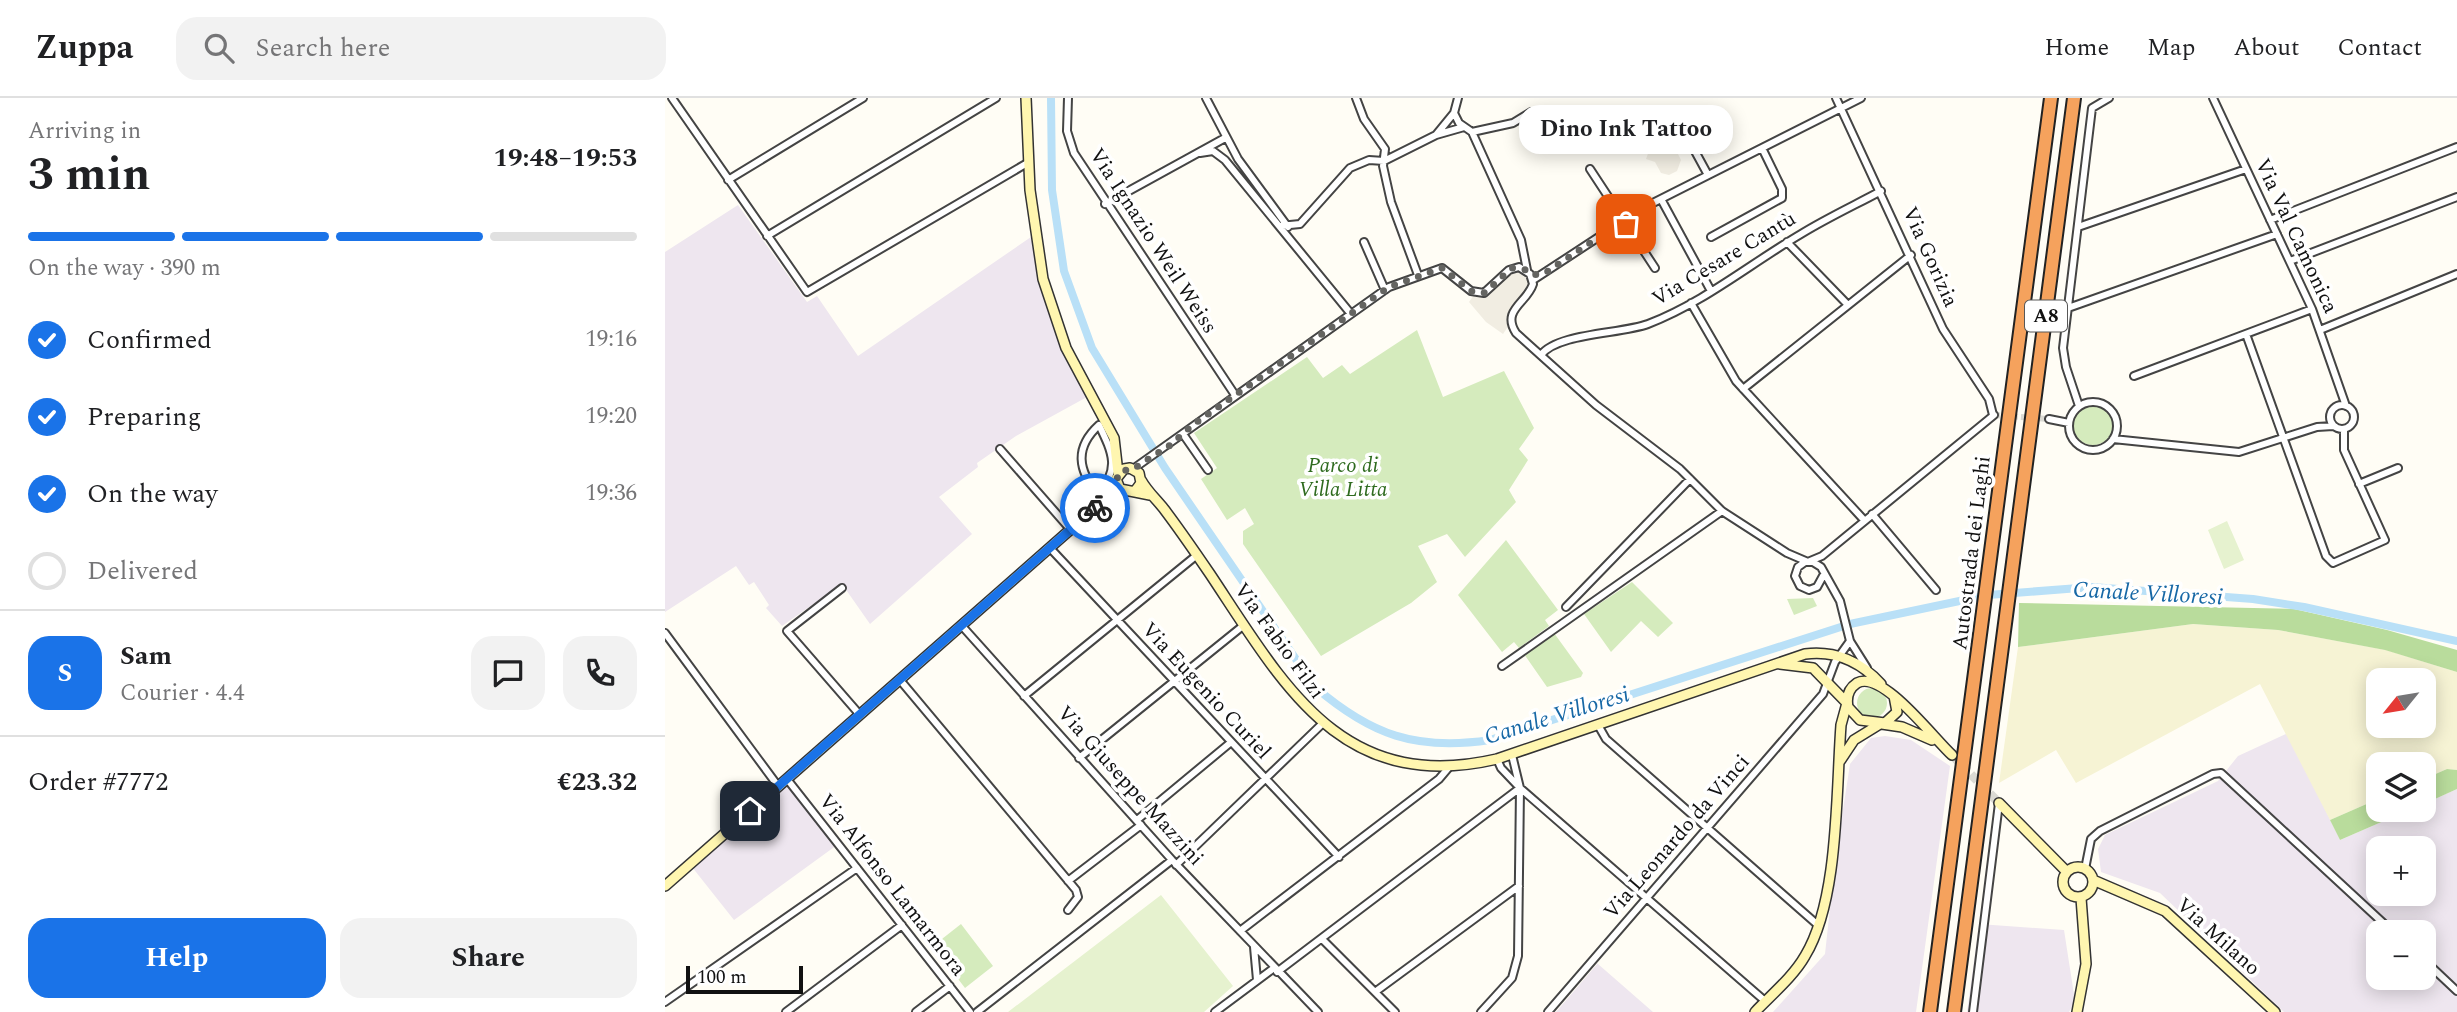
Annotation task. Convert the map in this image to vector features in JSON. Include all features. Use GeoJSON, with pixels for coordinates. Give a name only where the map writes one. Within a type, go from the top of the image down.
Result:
{"type":"FeatureCollection","features":[{"type":"Feature","properties":{"kind":"highway","name":"Autostrada dei Laghi"},"geometry":{"type":"LineString","coordinates":[[1930,1012],[2051,98]]}},
{"type":"Feature","properties":{"kind":"highway","name":"Autostrada dei Laghi"},"geometry":{"type":"LineString","coordinates":[[1954,1012],[2074,98]]}},
{"type":"Feature","properties":{"kind":"street"},"geometry":{"type":"LineString","coordinates":[[672,98],[807,292],[1028,162]]}},
{"type":"Feature","properties":{"kind":"street"},"geometry":{"type":"LineString","coordinates":[[728,180],[863,98]]}},
{"type":"Feature","properties":{"kind":"street"},"geometry":{"type":"LineString","coordinates":[[767,236],[996,98]]}},
{"type":"Feature","properties":{"kind":"street"},"geometry":{"type":"LineString","coordinates":[[1026,98],[1035,239],[1047,291],[1066,348],[1109,427],[1118,457],[1117,478],[1123,492]]}},
{"type":"Feature","properties":{"kind":"street","name":"Via Ignazio Weil Weiss"},"geometry":{"type":"LineString","coordinates":[[1067,98],[1066,121],[1071,146],[1105,204],[1235,395]]}},
{"type":"Feature","properties":{"kind":"street"},"geometry":{"type":"LineString","coordinates":[[1206,98],[1225,138],[1291,239],[1351,314]]}},
{"type":"Feature","properties":{"kind":"street"},"geometry":{"type":"LineString","coordinates":[[1356,98],[1364,119],[1385,149],[1384,161],[1391,202],[1418,275]]}},
{"type":"Feature","properties":{"kind":"street","name":"Via Gorizia"},"geometry":{"type":"LineString","coordinates":[[1836,98],[1943,329],[1989,400],[1993,415],[1872,514]]}},
{"type":"Feature","properties":{"kind":"street"},"geometry":{"type":"LineString","coordinates":[[665,886],[1050,548],[1101,498],[1117,478],[1169,446],[1235,395],[1385,290],[1418,275],[1442,268],[1471,291],[1481,294],[1489,291],[1512,268],[1530,275],[1545,273],[1661,199],[1861,98]]}},
{"type":"Feature","properties":{"kind":"street"},"geometry":{"type":"LineString","coordinates":[[2079,406],[2063,348],[2092,108],[2109,98]]}},
{"type":"Feature","properties":{"kind":"street","name":"Via Val Camonica"},"geometry":{"type":"LineString","coordinates":[[2213,98],[2312,309],[2346,406]]}},
{"type":"Feature","properties":{"kind":"street"},"geometry":{"type":"LineString","coordinates":[[1436,135],[1454,113],[1457,100]]}},
{"type":"Feature","properties":{"kind":"street"},"geometry":{"type":"LineString","coordinates":[[1472,132],[1513,123],[1531,112]]}},
{"type":"Feature","properties":{"kind":"street"},"geometry":{"type":"LineString","coordinates":[[1454,113],[1464,127],[1472,132],[1521,240],[1531,290],[1513,310],[1510,320],[1516,333],[1610,415],[1690,479],[1722,511],[1787,553],[1818,565],[1841,603],[1850,641],[1870,672]]}},
{"type":"Feature","properties":{"kind":"street"},"geometry":{"type":"LineString","coordinates":[[1628,147],[1678,120],[1708,175]]}},
{"type":"Feature","properties":{"kind":"street"},"geometry":{"type":"LineString","coordinates":[[1201,153],[1213,151],[1222,158],[1283,225],[1293,227],[1300,224],[1350,168],[1369,160],[1384,161],[1436,135],[1464,127]]}},
{"type":"Feature","properties":{"kind":"street"},"geometry":{"type":"LineString","coordinates":[[1105,204],[1225,138]]}},
{"type":"Feature","properties":{"kind":"street"},"geometry":{"type":"LineString","coordinates":[[2270,220],[2457,147]]}},
{"type":"Feature","properties":{"kind":"street"},"geometry":{"type":"LineString","coordinates":[[1711,237],[1781,198],[1783,192],[1762,148]]}},
{"type":"Feature","properties":{"kind":"street"},"geometry":{"type":"LineString","coordinates":[[1222,158],[1233,151]]}},
{"type":"Feature","properties":{"kind":"street"},"geometry":{"type":"LineString","coordinates":[[1590,169],[1655,268]]}},
{"type":"Feature","properties":{"kind":"street"},"geometry":{"type":"LineString","coordinates":[[2078,227],[2246,169]]}},
{"type":"Feature","properties":{"kind":"street","name":"Via Cesare Cantù"},"geometry":{"type":"LineString","coordinates":[[1541,355],[1545,350],[1582,337],[1644,325],[1691,303],[1787,242],[1881,191]]}},
{"type":"Feature","properties":{"kind":"street"},"geometry":{"type":"LineString","coordinates":[[2290,261],[2457,197]]}},
{"type":"Feature","properties":{"kind":"street"},"geometry":{"type":"LineString","coordinates":[[1661,199],[1711,291]]}},
{"type":"Feature","properties":{"kind":"street"},"geometry":{"type":"LineString","coordinates":[[2068,307],[2277,234]]}},
{"type":"Feature","properties":{"kind":"street"},"geometry":{"type":"LineString","coordinates":[[1364,242],[1385,290]]}},
{"type":"Feature","properties":{"kind":"street"},"geometry":{"type":"LineString","coordinates":[[1787,242],[1848,305]]}},
{"type":"Feature","properties":{"kind":"street"},"geometry":{"type":"LineString","coordinates":[[1743,388],[1911,255]]}},
{"type":"Feature","properties":{"kind":"street"},"geometry":{"type":"LineString","coordinates":[[2320,330],[2457,274]]}},
{"type":"Feature","properties":{"kind":"street"},"geometry":{"type":"LineString","coordinates":[[1691,303],[1724,363],[1743,388],[1864,520]]}},
{"type":"Feature","properties":{"kind":"street"},"geometry":{"type":"LineString","coordinates":[[2134,376],[2312,309]]}},
{"type":"Feature","properties":{"kind":"street"},"geometry":{"type":"LineString","coordinates":[[2246,334],[2326,556],[2333,563],[2385,540],[2343,442],[2330,419],[2332,410],[2338,406],[2346,406],[2354,418],[2344,429],[2343,442]]}},
{"type":"Feature","properties":{"kind":"street","name":"Via Val Camonica"},"geometry":{"type":"LineString","coordinates":[[2338,406],[2340,391]]}},
{"type":"Feature","properties":{"kind":"street"},"geometry":{"type":"LineString","coordinates":[[2091,402],[2103,404],[2113,413],[2116,431],[2113,439],[2103,448],[2089,450],[2076,443],[2069,423],[2079,406],[2091,402]]}},
{"type":"Feature","properties":{"kind":"street"},"geometry":{"type":"LineString","coordinates":[[2049,419],[2069,423]]}},
{"type":"Feature","properties":{"kind":"street"},"geometry":{"type":"LineString","coordinates":[[2113,439],[2239,452],[2317,427],[2330,419]]}},
{"type":"Feature","properties":{"kind":"street"},"geometry":{"type":"LineString","coordinates":[[1099,425],[1114,466],[1101,498],[1081,462],[1086,437],[1099,425]]}},
{"type":"Feature","properties":{"kind":"street"},"geometry":{"type":"LineString","coordinates":[[2317,427],[2344,429]]}},
{"type":"Feature","properties":{"kind":"street"},"geometry":{"type":"LineString","coordinates":[[2116,431],[2129,440]]}},
{"type":"Feature","properties":{"kind":"street"},"geometry":{"type":"LineString","coordinates":[[1183,434],[1208,470]]}},
{"type":"Feature","properties":{"kind":"street"},"geometry":{"type":"LineString","coordinates":[[1000,449],[1070,529]]}},
{"type":"Feature","properties":{"kind":"street","name":"Via Fabio Filzi"},"geometry":{"type":"LineString","coordinates":[[1118,457],[1134,467],[1296,699],[1322,724],[1352,743],[1394,760],[1450,766],[1497,759],[1774,664],[1816,653],[1839,656],[1870,672],[1881,684]]}},
{"type":"Feature","properties":{"kind":"street"},"geometry":{"type":"LineString","coordinates":[[2359,484],[2398,468]]}},
{"type":"Feature","properties":{"kind":"street"},"geometry":{"type":"LineString","coordinates":[[1566,607],[1690,479]]}},
{"type":"Feature","properties":{"kind":"street"},"geometry":{"type":"LineString","coordinates":[[1135,491],[1141,480]]}},
{"type":"Feature","properties":{"kind":"street"},"geometry":{"type":"LineString","coordinates":[[1101,498],[1135,491],[1152,496]]}},
{"type":"Feature","properties":{"kind":"street"},"geometry":{"type":"LineString","coordinates":[[1503,666],[1722,511]]}},
{"type":"Feature","properties":{"kind":"street"},"geometry":{"type":"LineString","coordinates":[[1796,571],[1822,556],[1872,514],[1936,590]]}},
{"type":"Feature","properties":{"kind":"street","name":"Via Eugenio Curiel"},"geometry":{"type":"LineString","coordinates":[[1050,548],[1339,857]]}},
{"type":"Feature","properties":{"kind":"street"},"geometry":{"type":"LineString","coordinates":[[1787,553],[1800,586],[1809,590],[1818,587],[1837,595]]}},
{"type":"Feature","properties":{"kind":"street"},"geometry":{"type":"LineString","coordinates":[[1024,696],[1197,555]]}},
{"type":"Feature","properties":{"kind":"street"},"geometry":{"type":"LineString","coordinates":[[1818,587],[1823,576]]}},
{"type":"Feature","properties":{"kind":"street"},"geometry":{"type":"LineString","coordinates":[[842,588],[787,631],[860,715]]}},
{"type":"Feature","properties":{"kind":"street"},"geometry":{"type":"LineString","coordinates":[[1079,758],[1244,625]]}},
{"type":"Feature","properties":{"kind":"street","name":"Via Giuseppe Mazzini"},"geometry":{"type":"LineString","coordinates":[[962,626],[1174,862],[1318,1012]]}},
{"type":"Feature","properties":{"kind":"street"},"geometry":{"type":"LineString","coordinates":[[665,633],[778,786]]}},
{"type":"Feature","properties":{"kind":"street","name":"Via Leonardo da Vinci"},"geometry":{"type":"LineString","coordinates":[[1548,1012],[1815,704],[1829,682],[1839,656],[1850,641]]}},
{"type":"Feature","properties":{"kind":"street","name":"Via Fabio Filzi"},"geometry":{"type":"LineString","coordinates":[[1774,664],[1808,666],[1829,682]]}},
{"type":"Feature","properties":{"kind":"street"},"geometry":{"type":"LineString","coordinates":[[900,680],[1068,881],[1078,897],[1068,910]]}},
{"type":"Feature","properties":{"kind":"street"},"geometry":{"type":"LineString","coordinates":[[1497,759],[1501,768],[1520,788],[1649,898],[1759,1008],[1811,945],[1820,928],[1830,864],[1842,718],[1849,692],[1856,684],[1866,681],[1881,684],[1952,755]]}},
{"type":"Feature","properties":{"kind":"street"},"geometry":{"type":"LineString","coordinates":[[1829,682],[1847,703],[1855,718],[1912,731],[1940,744]]}},
{"type":"Feature","properties":{"kind":"street"},"geometry":{"type":"LineString","coordinates":[[1839,762],[1854,740],[1892,719],[1897,712],[1894,696]]}},
{"type":"Feature","properties":{"kind":"street"},"geometry":{"type":"LineString","coordinates":[[978,1012],[1174,862],[1266,781],[1322,724]]}},
{"type":"Feature","properties":{"kind":"street"},"geometry":{"type":"LineString","coordinates":[[1598,725],[1607,739],[1820,928]]}},
{"type":"Feature","properties":{"kind":"street"},"geometry":{"type":"LineString","coordinates":[[1068,881],[1230,743]]}},
{"type":"Feature","properties":{"kind":"street"},"geometry":{"type":"LineString","coordinates":[[1481,1012],[1512,978],[1516,967],[1520,788],[1512,755]]}},
{"type":"Feature","properties":{"kind":"street"},"geometry":{"type":"LineString","coordinates":[[1240,932],[1447,772],[1450,766]]}},
{"type":"Feature","properties":{"kind":"street"},"geometry":{"type":"LineString","coordinates":[[2085,869],[2091,839],[2100,831],[2201,779],[2221,773],[2380,920]]}},
{"type":"Feature","properties":{"kind":"street","name":"Via Alfonso Lamarmora"},"geometry":{"type":"LineString","coordinates":[[787,779],[971,1012]]}},
{"type":"Feature","properties":{"kind":"street"},"geometry":{"type":"LineString","coordinates":[[1215,1012],[1257,980],[1322,939],[1520,788]]}},
{"type":"Feature","properties":{"kind":"street"},"geometry":{"type":"LineString","coordinates":[[1999,803],[2066,872]]}},
{"type":"Feature","properties":{"kind":"street"},"geometry":{"type":"LineString","coordinates":[[1973,1012],[1999,803]]}},
{"type":"Feature","properties":{"kind":"street"},"geometry":{"type":"LineString","coordinates":[[2073,867],[2085,869],[2093,880],[2091,890],[2081,898],[2065,892],[2062,883],[2066,872],[2073,867]]}},
{"type":"Feature","properties":{"kind":"street"},"geometry":{"type":"LineString","coordinates":[[665,1002],[857,868]]}},
{"type":"Feature","properties":{"kind":"street","name":"Via Milano"},"geometry":{"type":"LineString","coordinates":[[2093,880],[2165,911],[2275,1012]]}},
{"type":"Feature","properties":{"kind":"street"},"geometry":{"type":"LineString","coordinates":[[1375,992],[1519,886]]}},
{"type":"Feature","properties":{"kind":"street"},"geometry":{"type":"LineString","coordinates":[[2077,1012],[2086,964],[2081,898]]}},
{"type":"Feature","properties":{"kind":"street"},"geometry":{"type":"LineString","coordinates":[[786,1012],[902,925]]}},
{"type":"Feature","properties":{"kind":"street"},"geometry":{"type":"LineString","coordinates":[[1322,939],[1395,1012]]}},
{"type":"Feature","properties":{"kind":"street"},"geometry":{"type":"LineString","coordinates":[[1254,947],[1257,980]]}},
{"type":"Feature","properties":{"kind":"street"},"geometry":{"type":"LineString","coordinates":[[2436,971],[2457,991]]}},
{"type":"Feature","properties":{"kind":"street"},"geometry":{"type":"LineString","coordinates":[[916,1012],[950,986]]}},
{"type":"Feature","properties":{"kind":"shaded area"},"geometry":{"type":"Polygon","coordinates":[[[1666,148],[1678,154],[1681,160],[1677,171],[1669,175],[1661,173],[1655,162],[1646,159],[1649,151],[1656,154],[1666,148]]]}},
{"type":"Feature","properties":{"kind":"shaded area"},"geometry":{"type":"Polygon","coordinates":[[[738,205],[807,302],[817,296],[858,356],[1031,237],[1041,290],[1054,327],[1087,397],[1016,436],[977,463],[978,467],[939,497],[972,534],[870,624],[842,584],[782,626],[766,608],[769,605],[754,582],[749,585],[736,566],[665,612],[665,252],[738,205]]]}},
{"type":"Feature","properties":{"kind":"shaded area"},"geometry":{"type":"Polygon","coordinates":[[[1518,270],[1528,276],[1530,284],[1510,311],[1509,325],[1503,334],[1486,322],[1469,302],[1474,295],[1489,295],[1512,271],[1518,270]]]}},
{"type":"Feature","properties":{"kind":"shaded area"},"geometry":{"type":"Polygon","coordinates":[[[2193,624],[2278,630],[2386,650],[2457,672],[2457,770],[2447,769],[2436,774],[2436,752],[2366,752],[2366,804],[2330,820],[2260,684],[2076,783],[2056,750],[1999,783],[2018,647],[2193,624]]]}},
{"type":"Feature","properties":{"kind":"shaded area"},"geometry":{"type":"Polygon","coordinates":[[[2288,733],[2340,840],[2381,822],[2436,822],[2436,799],[2457,789],[2457,1012],[2284,1012],[2160,893],[2101,872],[2098,849],[2105,835],[2218,781],[2238,756],[2288,733]]]}},
{"type":"Feature","properties":{"kind":"shaded area"},"geometry":{"type":"Polygon","coordinates":[[[1885,736],[1911,740],[1950,766],[1916,1012],[1773,1012],[1825,954],[1850,764],[1871,738],[1885,736]]]}},
{"type":"Feature","properties":{"kind":"shaded area"},"geometry":{"type":"Polygon","coordinates":[[[787,781],[837,845],[734,920],[692,867],[787,781]]]}},
{"type":"Feature","properties":{"kind":"shaded area"},"geometry":{"type":"Polygon","coordinates":[[[1979,924],[2064,930],[2075,1001],[2069,1012],[1967,1012],[1979,924]]]}},
{"type":"Feature","properties":{"kind":"shaded area"},"geometry":{"type":"Polygon","coordinates":[[[1598,964],[1653,1012],[1556,1012],[1598,964]]]}},
{"type":"Feature","properties":{"kind":"green space","name":"Parco di Villa Litta"},"geometry":{"type":"Polygon","coordinates":[[[1417,330],[1443,397],[1504,371],[1534,428],[1519,449],[1528,460],[1509,490],[1516,502],[1465,557],[1447,534],[1418,546],[1437,582],[1411,603],[1321,656],[1243,544],[1243,531],[1254,524],[1245,508],[1227,520],[1201,479],[1217,468],[1194,433],[1307,357],[1323,378],[1342,365],[1350,374],[1417,330]]]}},
{"type":"Feature","properties":{"kind":"green space"},"geometry":{"type":"Polygon","coordinates":[[[2093,405],[2101,406],[2107,411],[2112,417],[2112,433],[2107,439],[2101,444],[2093,445],[2085,444],[2079,439],[2074,433],[2073,425],[2074,417],[2079,411],[2085,406],[2093,405]]]}},
{"type":"Feature","properties":{"kind":"green space"},"geometry":{"type":"Polygon","coordinates":[[[2227,521],[2244,560],[2224,569],[2208,530],[2227,521]]]}},
{"type":"Feature","properties":{"kind":"green space"},"geometry":{"type":"Polygon","coordinates":[[[1506,540],[1558,610],[1545,620],[1549,626],[1519,648],[1514,642],[1502,652],[1458,595],[1506,540]]]}},
{"type":"Feature","properties":{"kind":"green space"},"geometry":{"type":"Polygon","coordinates":[[[1632,582],[1673,623],[1658,637],[1641,621],[1611,652],[1584,614],[1632,582]]]}},
{"type":"Feature","properties":{"kind":"green space"},"geometry":{"type":"Polygon","coordinates":[[[1813,598],[1817,606],[1794,615],[1787,599],[1813,598]]]}},
{"type":"Feature","properties":{"kind":"green space"},"geometry":{"type":"Polygon","coordinates":[[[2019,603],[2294,609],[2387,630],[2457,650],[2457,672],[2385,650],[2278,630],[2193,624],[2018,647],[2019,603]]]}},
{"type":"Feature","properties":{"kind":"green space"},"geometry":{"type":"Polygon","coordinates":[[[1554,633],[1583,673],[1581,677],[1547,687],[1524,654],[1554,633]]]}},
{"type":"Feature","properties":{"kind":"green space"},"geometry":{"type":"Polygon","coordinates":[[[1872,688],[1878,689],[1886,697],[1886,709],[1878,717],[1872,718],[1866,717],[1858,709],[1857,703],[1858,697],[1866,689],[1872,688]]]}},
{"type":"Feature","properties":{"kind":"green space"},"geometry":{"type":"Polygon","coordinates":[[[2447,769],[2457,770],[2457,789],[2436,799],[2436,774],[2447,769]]]}},
{"type":"Feature","properties":{"kind":"green space"},"geometry":{"type":"Polygon","coordinates":[[[2366,804],[2366,822],[2381,822],[2340,840],[2330,820],[2366,804]]]}},
{"type":"Feature","properties":{"kind":"green space"},"geometry":{"type":"Polygon","coordinates":[[[1161,895],[1233,986],[1204,1012],[1008,1012],[1161,895]]]}},
{"type":"Feature","properties":{"kind":"green space"},"geometry":{"type":"Polygon","coordinates":[[[961,924],[993,966],[965,988],[933,946],[961,924]]]}},
{"type":"Feature","properties":{"kind":"waterway","name":"Canale Villoresi"},"geometry":{"type":"LineString","coordinates":[[1051,98],[1052,190],[1064,271],[1092,348],[1165,468],[1315,687],[1336,704],[1375,728],[1417,741],[1464,743],[1490,740],[1850,624],[1988,595],[2092,587],[2253,599],[2304,607],[2457,641]]}},
{"type":"Feature","properties":{"kind":"tunnel"},"geometry":{"type":"LineString","coordinates":[[1994,415],[2049,419]]}},
{"type":"Feature","properties":{"kind":"tunnel"},"geometry":{"type":"LineString","coordinates":[[1952,755],[1999,803]]}},
{"type":"Feature","properties":{"kind":"way so far"},"geometry":{"type":"LineString","coordinates":[[1095,508],[1111,490],[1118,473],[1127,468],[1133,469],[1169,446],[1194,424],[1389,287],[1442,268],[1471,291],[1484,293],[1512,268],[1527,270],[1533,275],[1545,273],[1623,221],[1626,224]]}},
{"type":"Feature","properties":{"kind":"place","name":"Dino Ink Tattoo"},"geometry":{"type":"Point","coordinates":[1626,224]}},
{"type":"Feature","properties":{"kind":"route"},"geometry":{"type":"LineString","coordinates":[[750,811],[1095,508]]}}]}
